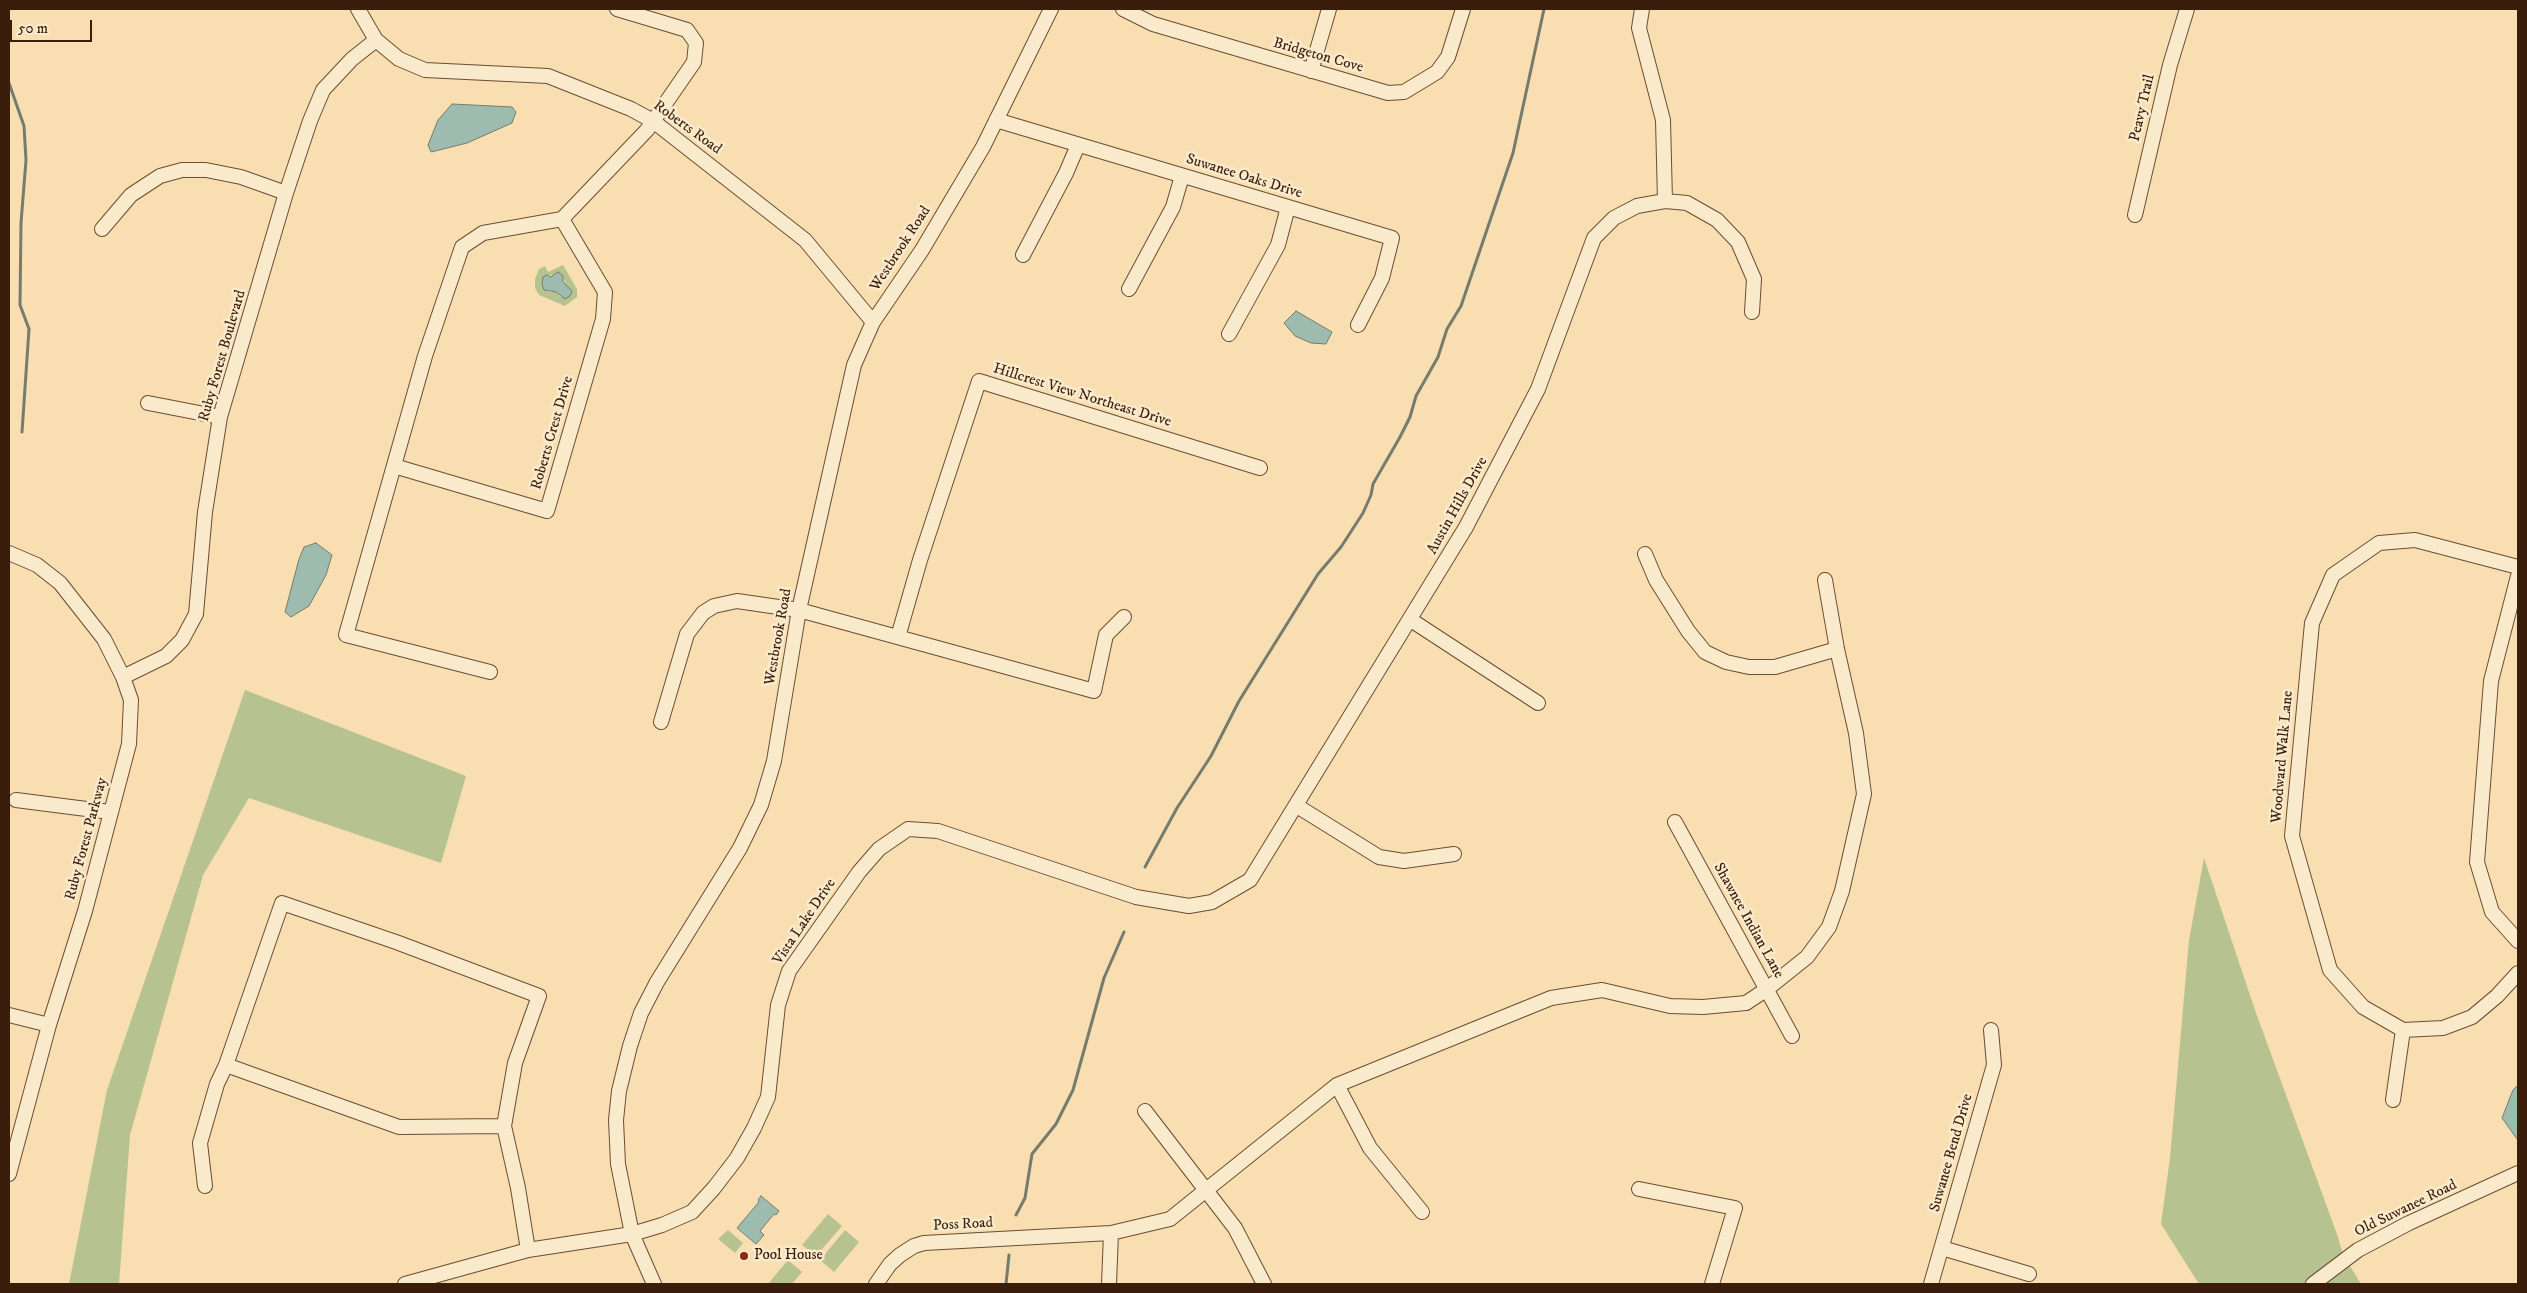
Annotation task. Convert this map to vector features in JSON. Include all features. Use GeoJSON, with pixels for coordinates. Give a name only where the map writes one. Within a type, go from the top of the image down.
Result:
{"type":"FeatureCollection","features":[{"type":"Feature","properties":{"kind":"street"},"geometry":{"type":"LineString","coordinates":[[358,9],[376,40]]}},
{"type":"Feature","properties":{"kind":"street"},"geometry":{"type":"LineString","coordinates":[[490,672],[346,635],[425,356],[462,247],[483,233],[562,219],[609,171],[653,121],[694,62],[696,43],[687,30],[617,9]]}},
{"type":"Feature","properties":{"kind":"street","name":"Westbrook Road"},"geometry":{"type":"LineString","coordinates":[[654,1284],[632,1234],[618,1164],[616,1120],[620,1090],[630,1046],[641,1013],[657,982],[740,848],[761,805],[774,761],[799,610],[854,365],[873,322],[922,250],[996,120],[1051,9]]}},
{"type":"Feature","properties":{"kind":"street","name":"Bridgeton Cove"},"geometry":{"type":"LineString","coordinates":[[1123,9],[1148,14],[1311,71],[1388,94],[1404,92],[1437,72],[1448,57],[1463,9]]}},
{"type":"Feature","properties":{"kind":"street"},"geometry":{"type":"LineString","coordinates":[[1311,71],[1329,9]]}},
{"type":"Feature","properties":{"kind":"street"},"geometry":{"type":"LineString","coordinates":[[1642,9],[1639,28],[1663,120],[1665,201]]}},
{"type":"Feature","properties":{"kind":"street","name":"Peavy Trail"},"geometry":{"type":"LineString","coordinates":[[2135,215],[2170,65],[2187,9]]}},
{"type":"Feature","properties":{"kind":"street","name":"Roberts Road"},"geometry":{"type":"LineString","coordinates":[[376,40],[399,59],[425,70],[548,76],[631,109],[653,121],[805,240],[873,322]]}},
{"type":"Feature","properties":{"kind":"street","name":"Ruby Forest Boulevard"},"geometry":{"type":"LineString","coordinates":[[123,677],[166,656],[182,640],[196,614],[205,512],[220,417],[286,192],[310,122],[324,90],[352,59],[376,40]]}},
{"type":"Feature","properties":{"kind":"street","name":"Suwanee Oaks Drive"},"geometry":{"type":"LineString","coordinates":[[996,120],[1392,238],[1382,278],[1358,325]]}},
{"type":"Feature","properties":{"kind":"street"},"geometry":{"type":"LineString","coordinates":[[1023,255],[1066,174],[1078,145]]}},
{"type":"Feature","properties":{"kind":"street"},"geometry":{"type":"LineString","coordinates":[[102,229],[131,195],[160,176],[182,170],[206,170],[242,178],[286,192]]}},
{"type":"Feature","properties":{"kind":"street"},"geometry":{"type":"LineString","coordinates":[[1129,289],[1173,207],[1182,176]]}},
{"type":"Feature","properties":{"kind":"street","name":"Austin Hills Drive"},"geometry":{"type":"LineString","coordinates":[[1140,898],[1189,906],[1212,902],[1233,892],[1250,880],[1411,620],[1466,527],[1538,389],[1594,238],[1614,218],[1637,206],[1665,201],[1687,203],[1717,220],[1738,242],[1754,279],[1752,312]]}},
{"type":"Feature","properties":{"kind":"street"},"geometry":{"type":"LineString","coordinates":[[1229,334],[1278,244],[1288,207]]}},
{"type":"Feature","properties":{"kind":"street","name":"Roberts Crest Drive"},"geometry":{"type":"LineString","coordinates":[[394,466],[547,510],[603,319],[605,292],[562,219]]}},
{"type":"Feature","properties":{"kind":"street","name":"Hillcrest View Northeast Drive"},"geometry":{"type":"LineString","coordinates":[[898,637],[920,560],[979,381],[1260,468]]}},
{"type":"Feature","properties":{"kind":"street"},"geometry":{"type":"LineString","coordinates":[[148,403],[220,417]]}},
{"type":"Feature","properties":{"kind":"street","name":"Woodward Walk Lane"},"geometry":{"type":"LineString","coordinates":[[2403,1030],[2363,1007],[2330,970],[2292,836],[2312,623],[2333,575],[2380,544],[2415,540],[2518,567]]}},
{"type":"Feature","properties":{"kind":"street","name":"Ruby Forest Parkway"},"geometry":{"type":"LineString","coordinates":[[9,553],[37,565],[60,583],[104,639],[123,677],[131,700],[129,744],[85,911],[49,1025],[9,1174]]}},
{"type":"Feature","properties":{"kind":"street"},"geometry":{"type":"LineString","coordinates":[[1645,554],[1656,580],[1688,631],[1705,652],[1726,662],[1749,667],[1775,667],[1837,649]]}},
{"type":"Feature","properties":{"kind":"street"},"geometry":{"type":"LineString","coordinates":[[2518,576],[2491,681],[2477,862],[2492,912],[2518,941]]}},
{"type":"Feature","properties":{"kind":"street","name":"Poss Road"},"geometry":{"type":"LineString","coordinates":[[876,1284],[890,1264],[900,1255],[914,1246],[924,1243],[1111,1233],[1170,1219],[1336,1086],[1551,998],[1602,990],[1670,1006],[1703,1008],[1746,1003],[1767,989],[1807,957],[1829,927],[1842,892],[1864,794],[1856,733],[1837,649],[1825,580]]}},
{"type":"Feature","properties":{"kind":"street"},"geometry":{"type":"LineString","coordinates":[[661,722],[687,634],[703,613],[714,606],[737,602],[799,610],[1094,691],[1106,635],[1124,618]]}},
{"type":"Feature","properties":{"kind":"street"},"geometry":{"type":"LineString","coordinates":[[1411,620],[1538,703]]}},
{"type":"Feature","properties":{"kind":"street"},"geometry":{"type":"LineString","coordinates":[[16,800],[110,812]]}},
{"type":"Feature","properties":{"kind":"street"},"geometry":{"type":"LineString","coordinates":[[1297,806],[1379,857],[1404,861],[1454,854]]}},
{"type":"Feature","properties":{"kind":"street","name":"Shawnee Indian Lane"},"geometry":{"type":"LineString","coordinates":[[1675,822],[1792,1036]]}},
{"type":"Feature","properties":{"kind":"street","name":"Vista Lake Drive"},"geometry":{"type":"LineString","coordinates":[[405,1284],[528,1250],[632,1234],[692,1212],[714,1188],[737,1158],[754,1128],[768,1096],[778,1005],[789,971],[859,872],[879,849],[908,829],[938,831],[1140,898]]}},
{"type":"Feature","properties":{"kind":"street"},"geometry":{"type":"LineString","coordinates":[[205,1186],[200,1143],[217,1084],[226,1065],[282,902],[396,942],[539,996],[516,1063],[504,1126],[518,1188],[528,1250]]}},
{"type":"Feature","properties":{"kind":"street"},"geometry":{"type":"LineString","coordinates":[[2394,1100],[2403,1030],[2443,1028],[2472,1017],[2497,996],[2518,973]]}},
{"type":"Feature","properties":{"kind":"street"},"geometry":{"type":"LineString","coordinates":[[9,1015],[49,1025]]}},
{"type":"Feature","properties":{"kind":"street","name":"Suwanee Bend Drive"},"geometry":{"type":"LineString","coordinates":[[1931,1284],[1994,1065],[1991,1030]]}},
{"type":"Feature","properties":{"kind":"street"},"geometry":{"type":"LineString","coordinates":[[226,1065],[399,1127],[504,1126]]}},
{"type":"Feature","properties":{"kind":"street"},"geometry":{"type":"LineString","coordinates":[[1336,1086],[1370,1148],[1422,1212]]}},
{"type":"Feature","properties":{"kind":"street"},"geometry":{"type":"LineString","coordinates":[[1145,1110],[1204,1191],[1235,1228],[1264,1284]]}},
{"type":"Feature","properties":{"kind":"street","name":"Old Suwanee Road"},"geometry":{"type":"LineString","coordinates":[[2313,1284],[2358,1250],[2409,1223],[2518,1172]]}},
{"type":"Feature","properties":{"kind":"street"},"geometry":{"type":"LineString","coordinates":[[1639,1189],[1735,1208],[1712,1284]]}},
{"type":"Feature","properties":{"kind":"street"},"geometry":{"type":"LineString","coordinates":[[1109,1284],[1111,1233]]}},
{"type":"Feature","properties":{"kind":"street"},"geometry":{"type":"LineString","coordinates":[[1942,1248],[2029,1274]]}},
{"type":"Feature","properties":{"kind":"green space"},"geometry":{"type":"Polygon","coordinates":[[[563,265],[577,289],[577,297],[565,306],[539,295],[535,288],[535,279],[539,269],[545,266],[548,272],[563,265]],[[547,275],[548,292],[556,292],[561,297],[566,286],[563,276],[547,275]]]}},
{"type":"Feature","properties":{"kind":"green space"},"geometry":{"type":"Polygon","coordinates":[[[245,690],[466,776],[441,863],[249,798],[203,875],[130,1135],[119,1284],[69,1284],[107,1090],[245,690]]]}},
{"type":"Feature","properties":{"kind":"green space"},"geometry":{"type":"Polygon","coordinates":[[[2204,858],[2256,1013],[2343,1255],[2304,1284],[2199,1284],[2161,1224],[2170,1158],[2189,940],[2204,858]]]}},
{"type":"Feature","properties":{"kind":"green space"},"geometry":{"type":"Polygon","coordinates":[[[828,1214],[842,1226],[816,1256],[802,1245],[828,1214]]]}},
{"type":"Feature","properties":{"kind":"green space"},"geometry":{"type":"Polygon","coordinates":[[[728,1230],[743,1243],[735,1253],[718,1239],[728,1230]]]}},
{"type":"Feature","properties":{"kind":"green space"},"geometry":{"type":"Polygon","coordinates":[[[845,1230],[859,1242],[834,1272],[820,1260],[845,1230]]]}},
{"type":"Feature","properties":{"kind":"green space"},"geometry":{"type":"Polygon","coordinates":[[[788,1260],[802,1272],[792,1284],[768,1284],[788,1260]]]}},
{"type":"Feature","properties":{"kind":"green space"},"geometry":{"type":"Polygon","coordinates":[[[2350,1266],[2361,1284],[2325,1284],[2332,1279],[2350,1266]]]}},
{"type":"Feature","properties":{"kind":"shaded area"},"geometry":{"type":"Polygon","coordinates":[[[452,104],[512,107],[516,112],[512,123],[467,143],[431,152],[428,145],[438,120],[452,104]]]}},
{"type":"Feature","properties":{"kind":"shaded area"},"geometry":{"type":"Polygon","coordinates":[[[558,272],[563,276],[563,282],[572,291],[570,296],[565,299],[556,292],[544,290],[542,284],[543,277],[547,275],[551,277],[558,272]]]}},
{"type":"Feature","properties":{"kind":"shaded area"},"geometry":{"type":"Polygon","coordinates":[[[1296,311],[1332,332],[1326,344],[1311,343],[1295,336],[1284,323],[1296,311]]]}},
{"type":"Feature","properties":{"kind":"shaded area"},"geometry":{"type":"Polygon","coordinates":[[[316,543],[332,555],[326,575],[309,606],[291,617],[285,612],[299,559],[304,547],[316,543]]]}},
{"type":"Feature","properties":{"kind":"shaded area"},"geometry":{"type":"Polygon","coordinates":[[[2518,1085],[2517,1139],[2502,1118],[2513,1090],[2518,1085]]]}},
{"type":"Feature","properties":{"kind":"shaded area"},"geometry":{"type":"Polygon","coordinates":[[[761,1196],[779,1211],[776,1215],[774,1214],[760,1231],[764,1235],[756,1244],[737,1228],[759,1202],[758,1200],[761,1196]]]}},
{"type":"Feature","properties":{"kind":"waterway"},"geometry":{"type":"LineString","coordinates":[[1145,867],[1177,808],[1211,756],[1239,701],[1318,574],[1341,547],[1363,513],[1371,495],[1373,484],[1400,437],[1410,417],[1416,396],[1438,357],[1447,329],[1461,306],[1513,153],[1544,9]]}},
{"type":"Feature","properties":{"kind":"waterway"},"geometry":{"type":"LineString","coordinates":[[9,83],[24,126],[26,160],[21,223],[20,305],[29,329],[22,432]]}},
{"type":"Feature","properties":{"kind":"waterway"},"geometry":{"type":"LineString","coordinates":[[1016,1215],[1025,1198],[1032,1154],[1056,1124],[1073,1090],[1104,978],[1124,932]]}},
{"type":"Feature","properties":{"kind":"waterway"},"geometry":{"type":"LineString","coordinates":[[1006,1284],[1009,1255]]}},
{"type":"Feature","properties":{"kind":"place","name":"Pool House"},"geometry":{"type":"Point","coordinates":[744,1256]}}]}
